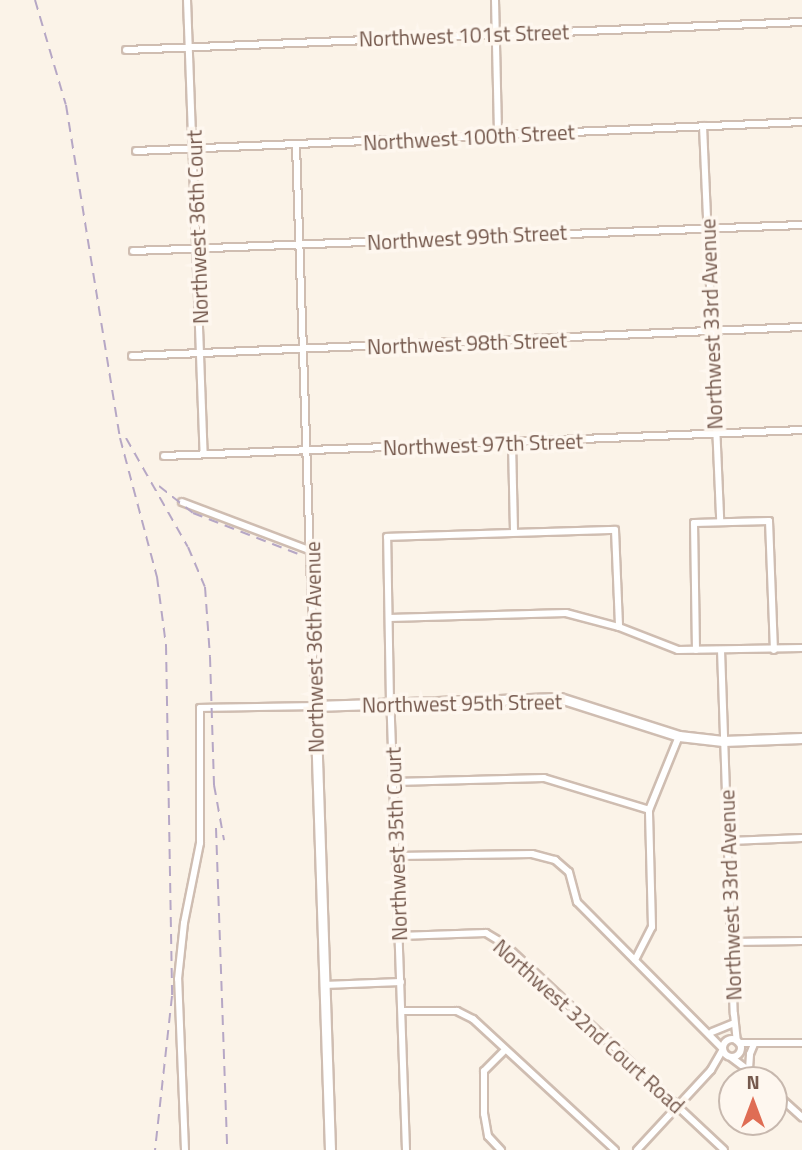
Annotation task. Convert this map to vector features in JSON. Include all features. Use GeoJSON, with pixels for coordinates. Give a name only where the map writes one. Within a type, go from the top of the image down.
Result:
{"type":"FeatureCollection","features":[{"type":"Feature","properties":{"kind":"street","name":"Northwest 36th Court"},"geometry":{"type":"LineString","coordinates":[[187,0],[204,454]]}},
{"type":"Feature","properties":{"kind":"street"},"geometry":{"type":"LineString","coordinates":[[495,0],[498,136]]}},
{"type":"Feature","properties":{"kind":"street","name":"Northwest 101st Street"},"geometry":{"type":"LineString","coordinates":[[126,50],[802,22]]}},
{"type":"Feature","properties":{"kind":"street","name":"Northwest 100th Street"},"geometry":{"type":"LineString","coordinates":[[136,151],[802,122]]}},
{"type":"Feature","properties":{"kind":"street","name":"Northwest 33rd Avenue"},"geometry":{"type":"LineString","coordinates":[[704,126],[720,522]]}},
{"type":"Feature","properties":{"kind":"street","name":"Northwest 36th Avenue"},"geometry":{"type":"LineString","coordinates":[[296,144],[312,551],[330,1150]]}},
{"type":"Feature","properties":{"kind":"street","name":"Northwest 99th Street"},"geometry":{"type":"LineString","coordinates":[[133,251],[802,225]]}},
{"type":"Feature","properties":{"kind":"street","name":"Northwest 98th Street"},"geometry":{"type":"LineString","coordinates":[[132,356],[802,327]]}},
{"type":"Feature","properties":{"kind":"street","name":"Northwest 97th Street"},"geometry":{"type":"LineString","coordinates":[[164,456],[802,430]]}},
{"type":"Feature","properties":{"kind":"street"},"geometry":{"type":"LineString","coordinates":[[512,443],[514,532],[615,530],[619,627]]}},
{"type":"Feature","properties":{"kind":"street"},"geometry":{"type":"LineString","coordinates":[[182,502],[312,551]]}},
{"type":"Feature","properties":{"kind":"street"},"geometry":{"type":"LineString","coordinates":[[696,650],[694,523],[769,521],[774,650]]}},
{"type":"Feature","properties":{"kind":"street","name":"Northwest 35th Court"},"geometry":{"type":"LineString","coordinates":[[407,1150],[390,702],[387,537],[514,532]]}},
{"type":"Feature","properties":{"kind":"street"},"geometry":{"type":"LineString","coordinates":[[389,618],[553,613],[619,627],[678,650],[802,648]]}},
{"type":"Feature","properties":{"kind":"street","name":"Northwest 33rd Avenue"},"geometry":{"type":"LineString","coordinates":[[721,650],[723,741],[730,841],[734,1014],[740,1046],[748,1066]]}},
{"type":"Feature","properties":{"kind":"street","name":"Northwest 95th Street"},"geometry":{"type":"LineString","coordinates":[[185,1150],[178,979],[184,923],[200,844],[200,708],[559,698],[679,736],[723,741],[802,738]]}},
{"type":"Feature","properties":{"kind":"street"},"geometry":{"type":"LineString","coordinates":[[635,960],[652,927],[649,810],[679,736]]}},
{"type":"Feature","properties":{"kind":"street"},"geometry":{"type":"LineString","coordinates":[[394,782],[544,778],[649,810]]}},
{"type":"Feature","properties":{"kind":"street"},"geometry":{"type":"LineString","coordinates":[[730,841],[802,838]]}},
{"type":"Feature","properties":{"kind":"street"},"geometry":{"type":"LineString","coordinates":[[397,856],[532,854],[555,860],[569,872],[577,902],[709,1030],[731,1057],[744,1066]]}},
{"type":"Feature","properties":{"kind":"street","name":"Northwest 32nd Court Road"},"geometry":{"type":"LineString","coordinates":[[399,936],[462,932],[486,933],[495,938],[724,1150]]}},
{"type":"Feature","properties":{"kind":"street"},"geometry":{"type":"LineString","coordinates":[[732,942],[802,941]]}},
{"type":"Feature","properties":{"kind":"street"},"geometry":{"type":"LineString","coordinates":[[324,985],[401,982]]}},
{"type":"Feature","properties":{"kind":"street"},"geometry":{"type":"LineString","coordinates":[[402,1011],[457,1011],[473,1019],[503,1051],[615,1150]]}},
{"type":"Feature","properties":{"kind":"street","name":"Northwest 33rd Avenue"},"geometry":{"type":"LineString","coordinates":[[711,1070],[728,1040],[734,1014]]}},
{"type":"Feature","properties":{"kind":"street"},"geometry":{"type":"LineString","coordinates":[[709,1030],[732,1024]]}},
{"type":"Feature","properties":{"kind":"street"},"geometry":{"type":"LineString","coordinates":[[709,1030],[740,1046],[802,1043]]}},
{"type":"Feature","properties":{"kind":"street"},"geometry":{"type":"LineString","coordinates":[[749,1066],[754,1044]]}},
{"type":"Feature","properties":{"kind":"street"},"geometry":{"type":"LineString","coordinates":[[638,1150],[711,1070],[731,1057],[740,1046]]}},
{"type":"Feature","properties":{"kind":"street"},"geometry":{"type":"LineString","coordinates":[[501,1150],[488,1136],[484,1114],[484,1070],[503,1051]]}},
{"type":"Feature","properties":{"kind":"street"},"geometry":{"type":"LineString","coordinates":[[788,1104],[802,1117]]}},
{"type":"Feature","properties":{"kind":"railway"},"geometry":{"type":"LineString","coordinates":[[35,0],[66,105],[120,438],[157,577],[166,645],[172,996],[155,1150]]}},
{"type":"Feature","properties":{"kind":"railway"},"geometry":{"type":"LineString","coordinates":[[126,438],[188,547],[205,587],[214,785],[224,840]]}},
{"type":"Feature","properties":{"kind":"railway"},"geometry":{"type":"LineString","coordinates":[[159,486],[193,513],[298,554]]}},
{"type":"Feature","properties":{"kind":"railway"},"geometry":{"type":"LineString","coordinates":[[216,828],[227,1150]]}}]}
